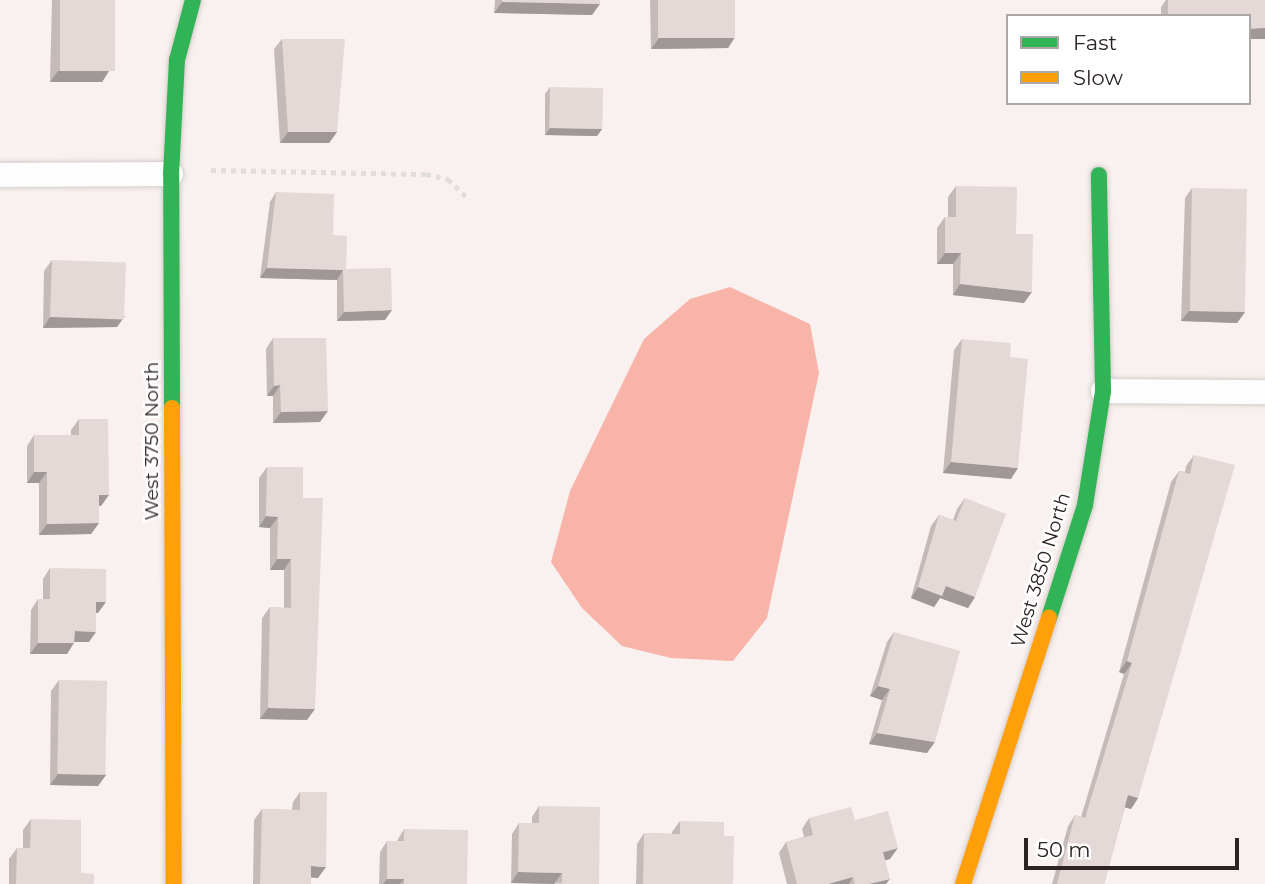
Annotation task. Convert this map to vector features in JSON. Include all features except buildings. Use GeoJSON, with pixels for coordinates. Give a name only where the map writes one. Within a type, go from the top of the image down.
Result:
{"type":"FeatureCollection","features":[{"type":"Feature","properties":{"kind":"street","name":"West 3750 North"},"geometry":{"type":"LineString","coordinates":[[174,884],[172,174],[177,60],[193,0]]}},
{"type":"Feature","properties":{"kind":"street"},"geometry":{"type":"LineString","coordinates":[[0,175],[172,174]]}},
{"type":"Feature","properties":{"kind":"street","name":"West 3850 North"},"geometry":{"type":"LineString","coordinates":[[963,884],[1085,505],[1104,391],[1099,175]]}},
{"type":"Feature","properties":{"kind":"street"},"geometry":{"type":"LineString","coordinates":[[1104,391],[1265,392]]}},
{"type":"Feature","properties":{"kind":"path"},"geometry":{"type":"LineString","coordinates":[[211,170],[426,174],[447,179],[470,200]]}},
{"type":"Feature","properties":{"kind":"shaded area"},"geometry":{"type":"Polygon","coordinates":[[[730,287],[810,324],[819,373],[767,618],[733,661],[671,658],[622,646],[582,608],[551,562],[570,491],[644,339],[690,299],[730,287]]]}},
{"type":"Feature","properties":{"kind":"traffic: fast"},"geometry":{"type":"LineString","coordinates":[[172,408],[171,174],[177,60],[193,0]]}},
{"type":"Feature","properties":{"kind":"traffic: fast"},"geometry":{"type":"LineString","coordinates":[[1049,618],[1085,505],[1103,391],[1099,175]]}},
{"type":"Feature","properties":{"kind":"traffic: slow"},"geometry":{"type":"LineString","coordinates":[[172,408],[174,884]]}},
{"type":"Feature","properties":{"kind":"traffic: slow"},"geometry":{"type":"LineString","coordinates":[[963,884],[1049,618]]}}]}
